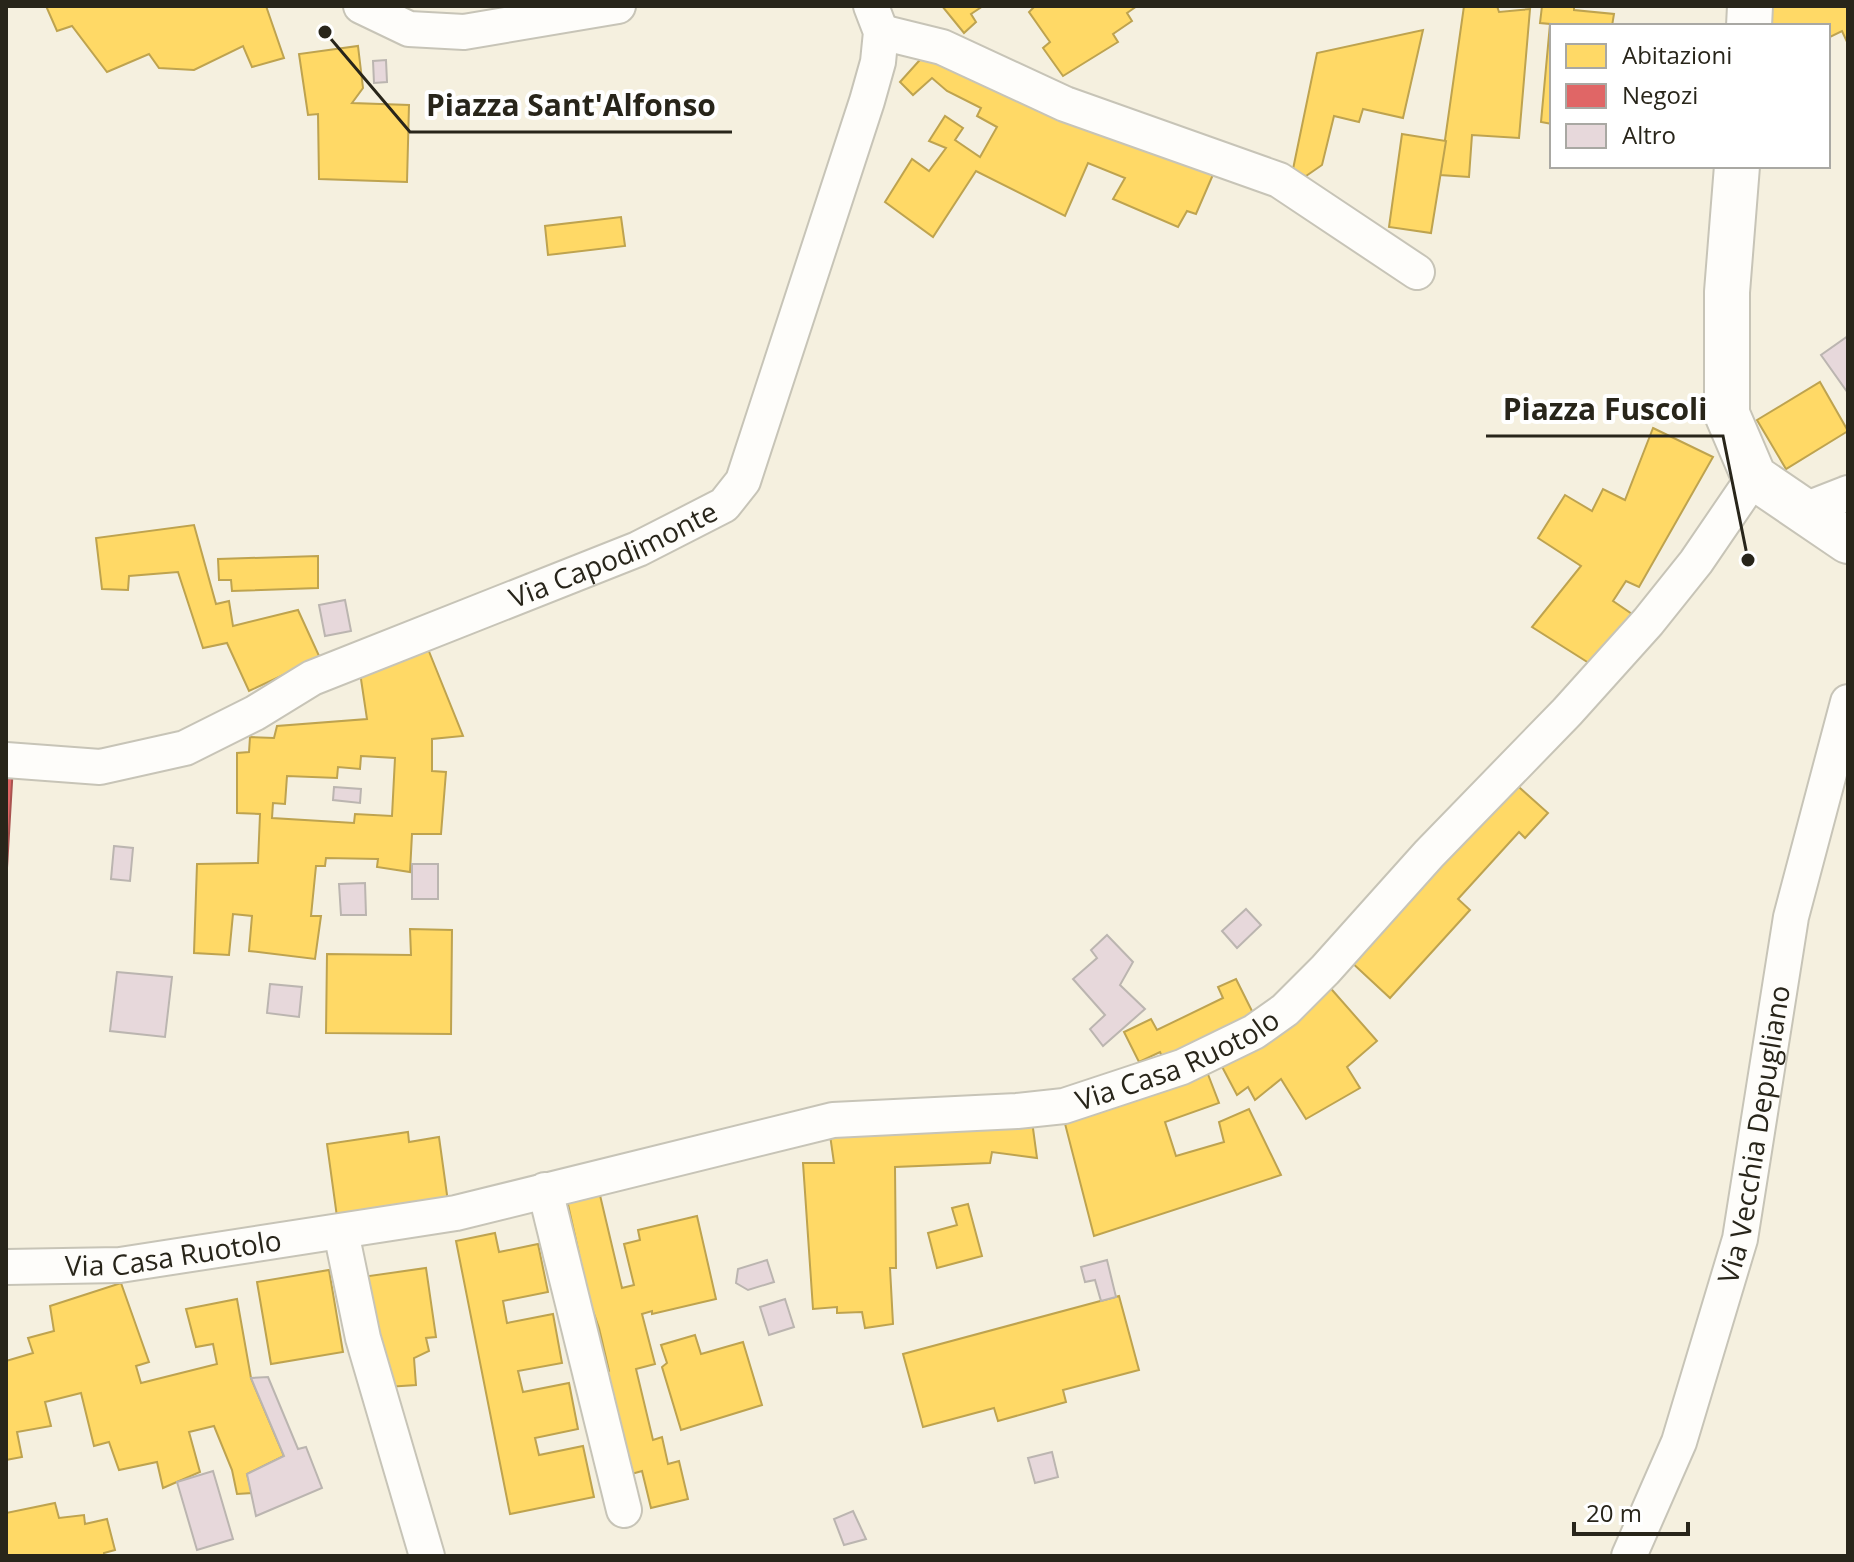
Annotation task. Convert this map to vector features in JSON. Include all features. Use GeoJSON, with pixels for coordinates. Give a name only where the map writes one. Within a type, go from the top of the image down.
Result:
{"type":"FeatureCollection","features":[{"type":"Feature","properties":{"kind":"street"},"geometry":{"type":"LineString","coordinates":[[361,6],[409,29],[464,32],[618,6]]}},
{"type":"Feature","properties":{"kind":"street"},"geometry":{"type":"LineString","coordinates":[[876,19],[1065,104],[1279,180],[1417,272]]}},
{"type":"Feature","properties":{"kind":"street","name":"Via Capodimonte"},"geometry":{"type":"LineString","coordinates":[[6,760],[100,767],[185,748],[255,713],[312,678],[638,549],[724,505],[743,481],[867,101],[878,62],[876,19]]}},
{"type":"Feature","properties":{"kind":"street"},"geometry":{"type":"LineString","coordinates":[[1737,168],[1727,292],[1727,414],[1754,477],[1848,541]]}},
{"type":"Feature","properties":{"kind":"street","name":"Via Casa Ruotolo"},"geometry":{"type":"LineString","coordinates":[[6,1267],[120,1265],[456,1213],[833,1120],[1064,1106],[1182,1067],[1254,1032],[1285,1010],[1325,970],[1429,854],[1567,712],[1648,622],[1696,562],[1754,477]]}},
{"type":"Feature","properties":{"kind":"street"},"geometry":{"type":"LineString","coordinates":[[1802,511],[1848,493]]}},
{"type":"Feature","properties":{"kind":"street","name":"Via Vecchia Depugliano"},"geometry":{"type":"LineString","coordinates":[[1629,1556],[1679,1442],[1740,1239],[1791,917],[1848,702]]}},
{"type":"Feature","properties":{"kind":"street"},"geometry":{"type":"LineString","coordinates":[[545,1190],[624,1510]]}},
{"type":"Feature","properties":{"kind":"street"},"geometry":{"type":"LineString","coordinates":[[341,1232],[363,1338],[427,1556]]}},
{"type":"Feature","properties":{"kind":"building: Abitazioni"},"geometry":{"type":"Polygon","coordinates":[[[46,6],[266,6],[284,58],[252,67],[243,46],[194,70],[159,68],[149,54],[107,72],[72,26],[57,31],[46,6]]]}},
{"type":"Feature","properties":{"kind":"building: Abitazioni"},"geometry":{"type":"Polygon","coordinates":[[[942,6],[983,6],[971,14],[976,22],[964,33],[942,6]]]}},
{"type":"Feature","properties":{"kind":"building: Abitazioni"},"geometry":{"type":"Polygon","coordinates":[[[1035,6],[1137,6],[1127,13],[1132,21],[1113,34],[1118,42],[1063,76],[1043,48],[1050,42],[1029,12],[1035,6]]]}},
{"type":"Feature","properties":{"kind":"building: Abitazioni"},"geometry":{"type":"Polygon","coordinates":[[[1464,6],[1497,6],[1499,12],[1530,9],[1519,138],[1472,135],[1469,177],[1440,175],[1464,6]]]}},
{"type":"Feature","properties":{"kind":"building: Abitazioni"},"geometry":{"type":"Polygon","coordinates":[[[1542,6],[1574,6],[1574,10],[1614,14],[1612,24],[1540,23],[1542,6]]]}},
{"type":"Feature","properties":{"kind":"building: Abitazioni"},"geometry":{"type":"Polygon","coordinates":[[[1761,6],[1848,6],[1848,44],[1842,31],[1830,37],[1830,24],[1761,24],[1761,6]]]}},
{"type":"Feature","properties":{"kind":"building: Abitazioni"},"geometry":{"type":"Polygon","coordinates":[[[1550,24],[1550,124],[1541,122],[1550,24]]]}},
{"type":"Feature","properties":{"kind":"building: Abitazioni"},"geometry":{"type":"Polygon","coordinates":[[[1423,30],[1403,118],[1363,109],[1359,122],[1334,116],[1322,165],[1306,176],[1292,174],[1317,53],[1423,30]]]}},
{"type":"Feature","properties":{"kind":"building: Abitazioni"},"geometry":{"type":"Polygon","coordinates":[[[358,46],[363,88],[352,103],[409,105],[407,182],[319,179],[318,114],[308,115],[299,54],[358,46]]]}},
{"type":"Feature","properties":{"kind":"building: Abitazioni"},"geometry":{"type":"Polygon","coordinates":[[[927,52],[1215,170],[1196,214],[1187,211],[1178,227],[1113,199],[1125,178],[1088,163],[1065,216],[976,171],[933,237],[885,202],[912,159],[929,171],[946,148],[929,141],[945,116],[963,128],[955,140],[980,157],[997,127],[977,116],[981,108],[947,91],[932,78],[913,95],[900,82],[927,52]]]}},
{"type":"Feature","properties":{"kind":"building: Abitazioni"},"geometry":{"type":"Polygon","coordinates":[[[1402,134],[1446,141],[1431,233],[1389,227],[1402,134]]]}},
{"type":"Feature","properties":{"kind":"building: Abitazioni"},"geometry":{"type":"Polygon","coordinates":[[[621,217],[625,246],[548,255],[545,226],[621,217]]]}},
{"type":"Feature","properties":{"kind":"building: Abitazioni"},"geometry":{"type":"Polygon","coordinates":[[[1820,382],[1848,431],[1786,469],[1757,420],[1820,382]]]}},
{"type":"Feature","properties":{"kind":"building: Abitazioni"},"geometry":{"type":"Polygon","coordinates":[[[1653,428],[1713,457],[1639,587],[1626,581],[1613,601],[1632,614],[1592,665],[1532,627],[1581,566],[1538,538],[1565,495],[1592,511],[1603,489],[1625,500],[1653,428]]]}},
{"type":"Feature","properties":{"kind":"building: Abitazioni"},"geometry":{"type":"Polygon","coordinates":[[[194,525],[216,604],[229,601],[233,626],[298,610],[320,658],[249,691],[227,643],[203,648],[178,572],[129,576],[128,590],[102,589],[96,538],[194,525]]]}},
{"type":"Feature","properties":{"kind":"building: Abitazioni"},"geometry":{"type":"Polygon","coordinates":[[[318,556],[318,588],[232,591],[231,580],[219,580],[218,559],[318,556]]]}},
{"type":"Feature","properties":{"kind":"building: Abitazioni"},"geometry":{"type":"Polygon","coordinates":[[[426,644],[463,736],[432,739],[432,771],[446,772],[441,834],[412,834],[410,872],[377,867],[378,859],[326,858],[325,866],[316,866],[311,916],[321,916],[315,959],[249,951],[252,916],[233,914],[229,955],[194,953],[197,864],[258,863],[260,814],[237,813],[237,753],[249,752],[250,737],[274,738],[277,726],[367,719],[359,666],[426,644]],[[361,756],[360,769],[338,767],[337,778],[287,776],[285,804],[273,803],[272,818],[354,823],[355,814],[392,816],[395,758],[361,756]]]}},
{"type":"Feature","properties":{"kind":"building: Abitazioni"},"geometry":{"type":"Polygon","coordinates":[[[1511,780],[1548,813],[1525,838],[1519,832],[1458,899],[1470,910],[1390,998],[1349,960],[1511,780]]]}},
{"type":"Feature","properties":{"kind":"building: Abitazioni"},"geometry":{"type":"Polygon","coordinates":[[[410,929],[452,930],[451,1034],[326,1033],[327,954],[411,955],[410,929]]]}},
{"type":"Feature","properties":{"kind":"building: Abitazioni"},"geometry":{"type":"Polygon","coordinates":[[[1236,979],[1256,1019],[1165,1063],[1160,1052],[1139,1062],[1124,1032],[1151,1019],[1157,1030],[1223,998],[1218,987],[1236,979]]]}},
{"type":"Feature","properties":{"kind":"building: Abitazioni"},"geometry":{"type":"Polygon","coordinates":[[[1326,983],[1377,1041],[1347,1067],[1360,1088],[1306,1119],[1281,1079],[1255,1100],[1248,1087],[1237,1095],[1219,1061],[1326,983]]]}},
{"type":"Feature","properties":{"kind":"building: Abitazioni"},"geometry":{"type":"Polygon","coordinates":[[[1204,1064],[1219,1103],[1165,1122],[1176,1156],[1224,1142],[1219,1122],[1249,1109],[1281,1175],[1094,1236],[1063,1116],[1204,1064]]]}},
{"type":"Feature","properties":{"kind":"building: Abitazioni"},"geometry":{"type":"Polygon","coordinates":[[[1032,1121],[1037,1158],[992,1152],[990,1163],[895,1167],[896,1268],[890,1268],[893,1324],[865,1328],[862,1312],[837,1313],[837,1307],[813,1309],[803,1163],[834,1163],[829,1128],[1032,1121]]]}},
{"type":"Feature","properties":{"kind":"building: Abitazioni"},"geometry":{"type":"Polygon","coordinates":[[[408,1132],[409,1142],[439,1137],[448,1202],[337,1217],[327,1144],[408,1132]]]}},
{"type":"Feature","properties":{"kind":"building: Abitazioni"},"geometry":{"type":"Polygon","coordinates":[[[599,1191],[622,1288],[634,1285],[624,1244],[640,1240],[638,1230],[697,1216],[716,1299],[642,1314],[655,1364],[636,1369],[653,1440],[662,1437],[668,1464],[679,1461],[688,1499],[651,1508],[642,1471],[628,1475],[604,1373],[609,1371],[599,1328],[573,1255],[579,1254],[567,1200],[599,1191]]]}},
{"type":"Feature","properties":{"kind":"building: Abitazioni"},"geometry":{"type":"Polygon","coordinates":[[[968,1204],[982,1256],[937,1268],[928,1233],[957,1225],[952,1208],[968,1204]]]}},
{"type":"Feature","properties":{"kind":"building: Abitazioni"},"geometry":{"type":"Polygon","coordinates":[[[495,1233],[499,1252],[538,1244],[548,1292],[503,1301],[507,1323],[553,1314],[562,1363],[518,1371],[523,1392],[569,1383],[578,1429],[535,1438],[539,1455],[583,1446],[594,1497],[510,1514],[456,1241],[495,1233]]]}},
{"type":"Feature","properties":{"kind":"building: Abitazioni"},"geometry":{"type":"Polygon","coordinates":[[[426,1268],[436,1337],[426,1338],[429,1351],[414,1358],[416,1385],[387,1387],[362,1277],[426,1268]]]}},
{"type":"Feature","properties":{"kind":"building: Abitazioni"},"geometry":{"type":"Polygon","coordinates":[[[329,1270],[343,1352],[271,1364],[257,1282],[329,1270]]]}},
{"type":"Feature","properties":{"kind":"building: Abitazioni"},"geometry":{"type":"Polygon","coordinates":[[[121,1283],[149,1362],[136,1366],[141,1383],[217,1364],[213,1344],[196,1347],[186,1309],[237,1299],[251,1378],[284,1456],[247,1474],[252,1493],[237,1494],[232,1470],[214,1426],[189,1432],[200,1472],[163,1488],[157,1462],[119,1470],[109,1442],[94,1446],[81,1393],[45,1402],[51,1426],[17,1432],[22,1457],[6,1460],[6,1361],[33,1353],[28,1338],[54,1331],[50,1306],[121,1283]]]}},
{"type":"Feature","properties":{"kind":"building: Abitazioni"},"geometry":{"type":"Polygon","coordinates":[[[1119,1296],[1139,1370],[1063,1390],[1066,1402],[998,1421],[994,1408],[923,1427],[903,1354],[1119,1296]]]}},
{"type":"Feature","properties":{"kind":"building: Abitazioni"},"geometry":{"type":"Polygon","coordinates":[[[695,1335],[701,1354],[743,1342],[762,1405],[681,1430],[662,1367],[667,1363],[661,1345],[695,1335]]]}},
{"type":"Feature","properties":{"kind":"building: Abitazioni"},"geometry":{"type":"Polygon","coordinates":[[[55,1503],[59,1518],[84,1515],[85,1524],[107,1519],[115,1550],[104,1553],[104,1556],[6,1556],[6,1513],[55,1503]]]}},
{"type":"Feature","properties":{"kind":"building: Negozi"},"geometry":{"type":"Polygon","coordinates":[[[6,764],[13,765],[6,885],[6,764]]]}},
{"type":"Feature","properties":{"kind":"building: Altro"},"geometry":{"type":"Polygon","coordinates":[[[386,60],[387,82],[374,83],[373,61],[386,60]]]}},
{"type":"Feature","properties":{"kind":"building: Altro"},"geometry":{"type":"Polygon","coordinates":[[[1848,336],[1848,393],[1821,355],[1848,336]]]}},
{"type":"Feature","properties":{"kind":"building: Altro"},"geometry":{"type":"Polygon","coordinates":[[[345,600],[351,631],[325,636],[319,605],[345,600]]]}},
{"type":"Feature","properties":{"kind":"building: Altro"},"geometry":{"type":"Polygon","coordinates":[[[334,787],[361,789],[360,803],[333,800],[334,787]]]}},
{"type":"Feature","properties":{"kind":"building: Altro"},"geometry":{"type":"Polygon","coordinates":[[[114,846],[133,848],[130,881],[111,879],[114,846]]]}},
{"type":"Feature","properties":{"kind":"building: Altro"},"geometry":{"type":"Polygon","coordinates":[[[412,864],[438,864],[438,899],[412,899],[412,864]]]}},
{"type":"Feature","properties":{"kind":"building: Altro"},"geometry":{"type":"Polygon","coordinates":[[[365,883],[366,915],[341,915],[339,884],[365,883]]]}},
{"type":"Feature","properties":{"kind":"building: Altro"},"geometry":{"type":"Polygon","coordinates":[[[1246,909],[1261,925],[1237,948],[1222,931],[1246,909]]]}},
{"type":"Feature","properties":{"kind":"building: Altro"},"geometry":{"type":"Polygon","coordinates":[[[1107,935],[1133,962],[1120,985],[1145,1009],[1103,1046],[1090,1029],[1105,1015],[1073,979],[1097,958],[1091,950],[1107,935]]]}},
{"type":"Feature","properties":{"kind":"building: Altro"},"geometry":{"type":"Polygon","coordinates":[[[117,972],[172,977],[165,1037],[110,1031],[117,972]]]}},
{"type":"Feature","properties":{"kind":"building: Altro"},"geometry":{"type":"Polygon","coordinates":[[[270,984],[302,987],[299,1017],[267,1013],[270,984]]]}},
{"type":"Feature","properties":{"kind":"building: Altro"},"geometry":{"type":"Polygon","coordinates":[[[767,1260],[774,1282],[748,1290],[736,1283],[738,1269],[767,1260]]]}},
{"type":"Feature","properties":{"kind":"building: Altro"},"geometry":{"type":"Polygon","coordinates":[[[1107,1260],[1116,1297],[1101,1301],[1095,1280],[1085,1282],[1081,1267],[1107,1260]]]}},
{"type":"Feature","properties":{"kind":"building: Altro"},"geometry":{"type":"Polygon","coordinates":[[[785,1299],[794,1327],[769,1335],[760,1307],[785,1299]]]}},
{"type":"Feature","properties":{"kind":"building: Altro"},"geometry":{"type":"Polygon","coordinates":[[[268,1377],[298,1449],[306,1447],[322,1488],[256,1516],[247,1474],[284,1456],[251,1378],[268,1377]]]}},
{"type":"Feature","properties":{"kind":"building: Altro"},"geometry":{"type":"Polygon","coordinates":[[[1052,1452],[1058,1477],[1035,1483],[1028,1458],[1052,1452]]]}},
{"type":"Feature","properties":{"kind":"building: Altro"},"geometry":{"type":"Polygon","coordinates":[[[213,1471],[233,1539],[197,1550],[177,1482],[213,1471]]]}},
{"type":"Feature","properties":{"kind":"building: Altro"},"geometry":{"type":"Polygon","coordinates":[[[853,1511],[866,1539],[844,1545],[834,1519],[853,1511]]]}},
{"type":"Feature","properties":{"kind":"place","name":"Piazza Sant'Alfonso"},"geometry":{"type":"Point","coordinates":[325,32]}},
{"type":"Feature","properties":{"kind":"place","name":"Piazza Fuscoli"},"geometry":{"type":"Point","coordinates":[1748,560]}}]}
